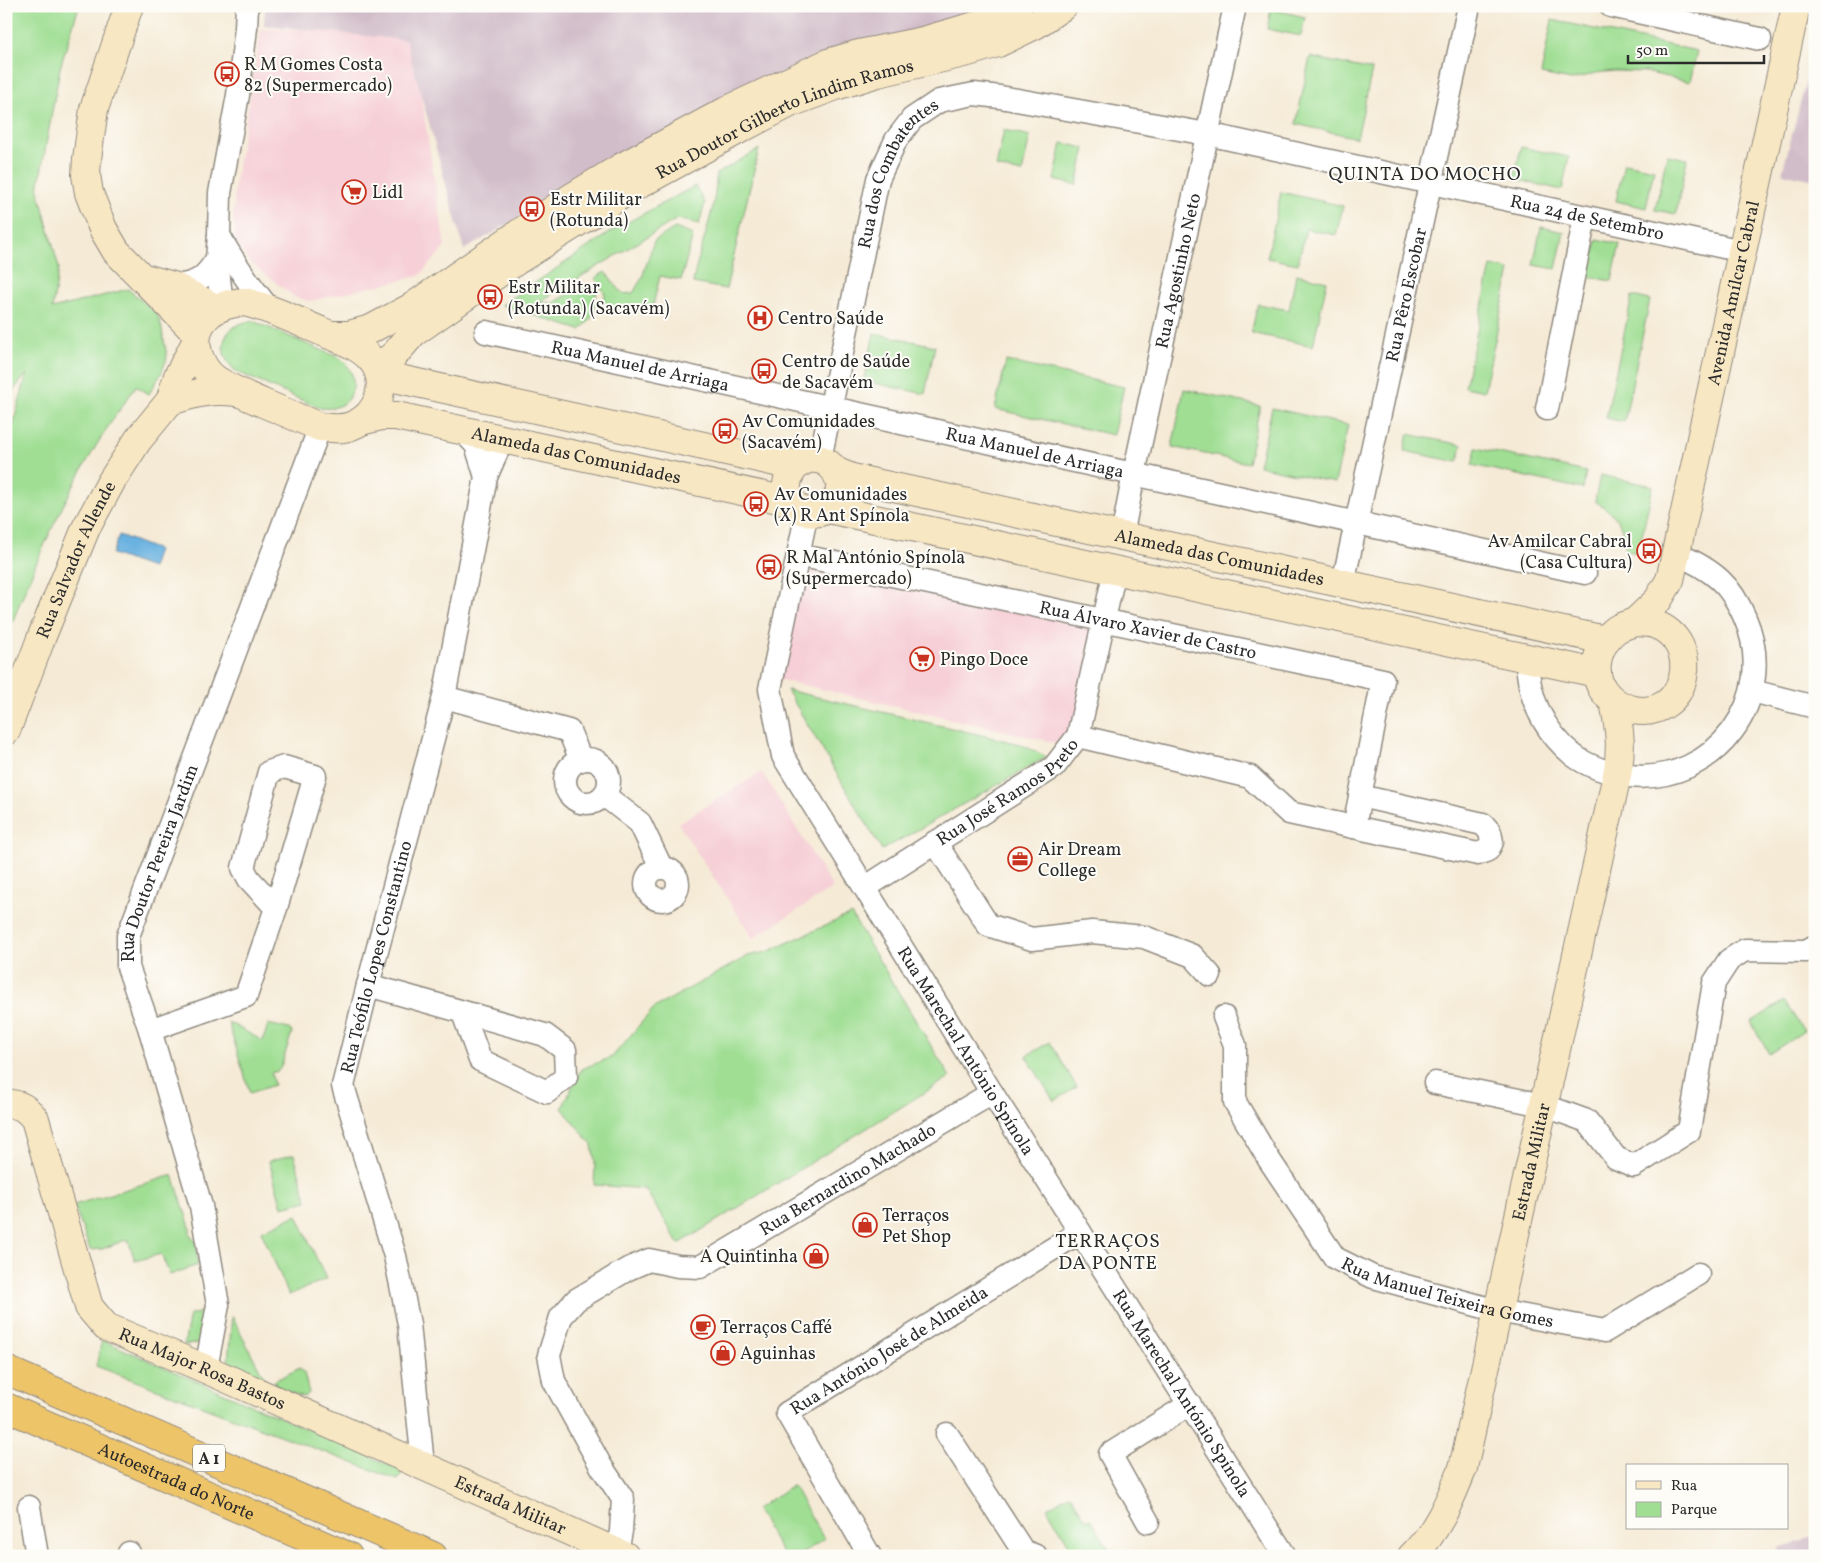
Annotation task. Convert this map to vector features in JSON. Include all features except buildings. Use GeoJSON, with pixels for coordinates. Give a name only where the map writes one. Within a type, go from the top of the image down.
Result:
{"type":"FeatureCollection","features":[{"type":"Feature","properties":{"kind":"highway","name":"Autoestrada do Norte"},"geometry":{"type":"LineString","coordinates":[[6,1370],[433,1556]]}},
{"type":"Feature","properties":{"kind":"highway","name":"Autoestrada do Norte"},"geometry":{"type":"LineString","coordinates":[[6,1407],[348,1556]]}},
{"type":"Feature","properties":{"kind":"street"},"geometry":{"type":"LineString","coordinates":[[129,6],[94,109],[89,137],[86,175],[89,193],[103,229],[116,250],[144,278],[197,338],[198,354],[210,374],[237,392],[320,427]]}},
{"type":"Feature","properties":{"kind":"street"},"geometry":{"type":"LineString","coordinates":[[220,307],[217,259],[220,193],[238,95],[247,6]]}},
{"type":"Feature","properties":{"kind":"street","name":"Rua Doutor Gilberto Lindim Ramos"},"geometry":{"type":"LineString","coordinates":[[330,335],[349,335],[371,329],[412,306],[570,199],[730,108],[828,63],[859,54],[923,41],[975,26],[1018,6]]}},
{"type":"Feature","properties":{"kind":"street","name":"Rua Doutor Gilberto Lindim Ramos"},"geometry":{"type":"LineString","coordinates":[[380,372],[413,333],[516,261],[634,188],[790,103],[862,78],[998,43],[1035,25],[1063,6]]}},
{"type":"Feature","properties":{"kind":"street","name":"Rua Agostinho Neto"},"geometry":{"type":"LineString","coordinates":[[1122,536],[1235,6]]}},
{"type":"Feature","properties":{"kind":"street","name":"Rua Pêro Escobar"},"geometry":{"type":"LineString","coordinates":[[1343,583],[1470,6]]}},
{"type":"Feature","properties":{"kind":"street"},"geometry":{"type":"LineString","coordinates":[[1611,6],[1760,39]]}},
{"type":"Feature","properties":{"kind":"street","name":"Avenida Amílcar Cabral"},"geometry":{"type":"LineString","coordinates":[[1670,580],[1796,6]]}},
{"type":"Feature","properties":{"kind":"street","name":"Rua dos Combatentes"},"geometry":{"type":"LineString","coordinates":[[819,464],[878,179],[896,140],[912,119],[939,101],[974,94],[1000,96],[1207,134],[1431,183]]}},
{"type":"Feature","properties":{"kind":"street","name":"Rua 24 de Setembro"},"geometry":{"type":"LineString","coordinates":[[1431,183],[1742,251]]}},
{"type":"Feature","properties":{"kind":"street"},"geometry":{"type":"LineString","coordinates":[[1547,409],[1585,217]]}},
{"type":"Feature","properties":{"kind":"street"},"geometry":{"type":"LineString","coordinates":[[219,234],[236,266],[270,310]]}},
{"type":"Feature","properties":{"kind":"street"},"geometry":{"type":"LineString","coordinates":[[173,286],[187,285],[199,280],[208,272],[217,259]]}},
{"type":"Feature","properties":{"kind":"street"},"geometry":{"type":"LineString","coordinates":[[144,278],[173,286],[220,307]]}},
{"type":"Feature","properties":{"kind":"street"},"geometry":{"type":"LineString","coordinates":[[170,401],[178,376],[197,338],[203,321],[220,307],[244,302],[270,310],[330,335],[356,347],[370,357],[380,372],[381,392],[371,412],[361,421]]}},
{"type":"Feature","properties":{"kind":"street","name":"Rua Manuel de Arriaga"},"geometry":{"type":"LineString","coordinates":[[486,332],[1584,573]]}},
{"type":"Feature","properties":{"kind":"street"},"geometry":{"type":"LineString","coordinates":[[413,333],[411,360],[420,380],[427,386]]}},
{"type":"Feature","properties":{"kind":"street","name":"Alameda das Comunidades"},"geometry":{"type":"LineString","coordinates":[[380,372],[427,386],[776,462],[819,464],[852,478],[1605,640]]}},
{"type":"Feature","properties":{"kind":"street"},"geometry":{"type":"LineString","coordinates":[[170,401],[203,391],[221,390],[237,392]]}},
{"type":"Feature","properties":{"kind":"street","name":"Rua Salvador Allende"},"geometry":{"type":"LineString","coordinates":[[6,731],[86,528],[138,440],[170,401]]}},
{"type":"Feature","properties":{"kind":"street","name":"Alameda das Comunidades"},"geometry":{"type":"LineString","coordinates":[[320,427],[341,428],[382,416],[396,416],[809,508],[1115,570],[1597,673]]}},
{"type":"Feature","properties":{"kind":"street","name":"Rua Doutor Pereira Jardim"},"geometry":{"type":"LineString","coordinates":[[201,1367],[208,1358],[218,1305],[201,1206],[150,1030],[128,967],[128,936],[320,427]]}},
{"type":"Feature","properties":{"kind":"street","name":"Rua Teófilo Lopes Constantino"},"geometry":{"type":"LineString","coordinates":[[462,430],[476,445],[486,476]]}},
{"type":"Feature","properties":{"kind":"street","name":"Rua Teófilo Lopes Constantino"},"geometry":{"type":"LineString","coordinates":[[423,1465],[409,1324],[395,1256],[343,1086],[444,697],[486,476],[499,447],[513,441]]}},
{"type":"Feature","properties":{"kind":"street"},"geometry":{"type":"LineString","coordinates":[[819,464],[840,482],[840,492],[835,502],[809,508],[786,490],[787,479],[792,470],[819,464]]}},
{"type":"Feature","properties":{"kind":"street","name":"Rua Marechal António Spínola"},"geometry":{"type":"LineString","coordinates":[[809,508],[770,689],[783,756],[992,1093],[1285,1556]]}},
{"type":"Feature","properties":{"kind":"street"},"geometry":{"type":"LineString","coordinates":[[1527,659],[1531,692],[1542,720],[1560,744],[1580,760],[1619,765],[1646,778],[1682,771],[1716,750],[1743,716],[1752,691],[1756,664],[1752,634],[1737,600],[1721,581],[1696,562],[1675,553]]}},
{"type":"Feature","properties":{"kind":"street","name":"Rua Álvaro Xavier de Castro"},"geometry":{"type":"LineString","coordinates":[[798,555],[1383,680],[1360,796]]}},
{"type":"Feature","properties":{"kind":"street","name":"Rua José Ramos Preto"},"geometry":{"type":"LineString","coordinates":[[866,887],[1054,768],[1078,736],[1115,570]]}},
{"type":"Feature","properties":{"kind":"street"},"geometry":{"type":"LineString","coordinates":[[1670,580],[1679,644],[1685,660],[1684,678],[1676,693],[1658,710],[1647,712],[1625,708],[1614,702],[1603,690],[1597,673],[1598,656],[1605,640],[1618,628],[1634,622],[1658,600],[1670,580]]}},
{"type":"Feature","properties":{"kind":"street"},"geometry":{"type":"LineString","coordinates":[[1634,622],[1652,623],[1668,631],[1679,644]]}},
{"type":"Feature","properties":{"kind":"street"},"geometry":{"type":"LineString","coordinates":[[1752,691],[1809,706],[1815,724]]}},
{"type":"Feature","properties":{"kind":"street"},"geometry":{"type":"LineString","coordinates":[[444,697],[569,731],[581,760]]}},
{"type":"Feature","properties":{"kind":"street","name":"Estrada Militar"},"geometry":{"type":"LineString","coordinates":[[1412,1556],[1425,1544],[1446,1510],[1463,1468],[1619,765],[1619,727],[1614,702]]}},
{"type":"Feature","properties":{"kind":"street","name":"Estrada Militar"},"geometry":{"type":"LineString","coordinates":[[1619,765],[1641,728],[1658,710]]}},
{"type":"Feature","properties":{"kind":"street"},"geometry":{"type":"LineString","coordinates":[[1078,736],[1250,778],[1289,813],[1478,854],[1488,850],[1492,842],[1490,832],[1483,824],[1360,796],[1354,827]]}},
{"type":"Feature","properties":{"kind":"street"},"geometry":{"type":"LineString","coordinates":[[581,760],[593,760],[600,764],[606,769],[609,776],[609,784],[604,795],[599,800],[587,804],[572,798],[565,785],[565,776],[568,769],[581,760]]}},
{"type":"Feature","properties":{"kind":"street"},"geometry":{"type":"LineString","coordinates":[[150,1030],[246,996],[276,908],[315,776],[284,767],[269,772],[243,868],[249,879],[276,908]]}},
{"type":"Feature","properties":{"kind":"street"},"geometry":{"type":"LineString","coordinates":[[604,795],[640,823],[661,868]]}},
{"type":"Feature","properties":{"kind":"street"},"geometry":{"type":"LineString","coordinates":[[935,842],[988,925],[1032,939],[1092,932],[1144,937],[1193,956],[1210,976]]}},
{"type":"Feature","properties":{"kind":"street"},"geometry":{"type":"LineString","coordinates":[[1435,1083],[1543,1105],[1587,1121],[1616,1158],[1634,1166],[1689,1131],[1714,983],[1729,960],[1745,950],[1806,951],[1815,946]]}},
{"type":"Feature","properties":{"kind":"street"},"geometry":{"type":"LineString","coordinates":[[368,985],[545,1035],[565,1050],[566,1077],[548,1092],[480,1060],[463,1012]]}},
{"type":"Feature","properties":{"kind":"street","name":"Rua Manuel Teixeira Gomes"},"geometry":{"type":"LineString","coordinates":[[1224,1017],[1235,1045],[1235,1102],[1268,1158],[1335,1258],[1373,1277],[1498,1311],[1605,1331],[1698,1274]]}},
{"type":"Feature","properties":{"kind":"street","name":"Rua Bernardino Machado"},"geometry":{"type":"LineString","coordinates":[[621,1554],[623,1499],[601,1466],[554,1381],[549,1355],[560,1317],[576,1300],[628,1268],[649,1260],[678,1266],[700,1267],[992,1093]]}},
{"type":"Feature","properties":{"kind":"street","name":"Rua Major Rosa Bastos"},"geometry":{"type":"LineString","coordinates":[[6,1104],[13,1103],[26,1108],[35,1119],[89,1307],[106,1327],[423,1465]]}},
{"type":"Feature","properties":{"kind":"street","name":"Rua António José de Almeida"},"geometry":{"type":"LineString","coordinates":[[870,1556],[787,1414],[1080,1232]]}},
{"type":"Feature","properties":{"kind":"street"},"geometry":{"type":"LineString","coordinates":[[1148,1522],[1110,1454],[1190,1404]]}},
{"type":"Feature","properties":{"kind":"street"},"geometry":{"type":"LineString","coordinates":[[947,1434],[1023,1551],[1036,1556]]}},
{"type":"Feature","properties":{"kind":"street","name":"Estrada Militar"},"geometry":{"type":"LineString","coordinates":[[423,1465],[621,1554]]}},
{"type":"Feature","properties":{"kind":"street"},"geometry":{"type":"LineString","coordinates":[[29,1508],[37,1556]]}},
{"type":"Feature","properties":{"kind":"shaded area"},"geometry":{"type":"Polygon","coordinates":[[[265,6],[997,6],[660,135],[464,250],[406,40],[264,25],[265,6]]]}},
{"type":"Feature","properties":{"kind":"shaded area"},"geometry":{"type":"Polygon","coordinates":[[[261,29],[411,31],[445,247],[419,276],[310,301],[295,297],[249,262],[235,240],[233,218],[235,183],[261,29]]]}},
{"type":"Feature","properties":{"kind":"shaded area"},"geometry":{"type":"Polygon","coordinates":[[[1815,47],[1815,180],[1782,173],[1815,47]]]}},
{"type":"Feature","properties":{"kind":"shaded area"},"geometry":{"type":"Polygon","coordinates":[[[798,555],[1103,621],[1070,746],[772,678],[798,555]]]}},
{"type":"Feature","properties":{"kind":"shaded area"},"geometry":{"type":"Polygon","coordinates":[[[762,772],[833,888],[753,938],[678,823],[762,772]]]}},
{"type":"Feature","properties":{"kind":"shaded area"},"geometry":{"type":"Polygon","coordinates":[[[1815,1538],[1815,1556],[1780,1556],[1778,1548],[1815,1538]]]}},
{"type":"Feature","properties":{"kind":"green space"},"geometry":{"type":"Polygon","coordinates":[[[6,6],[79,6],[60,68],[38,189],[59,268],[52,309],[128,289],[157,314],[167,356],[161,374],[149,394],[136,386],[105,431],[83,469],[47,540],[25,589],[6,639],[6,450],[27,374],[6,399],[6,6]]]}},
{"type":"Feature","properties":{"kind":"green space"},"geometry":{"type":"Polygon","coordinates":[[[1271,9],[1305,17],[1301,36],[1267,29],[1271,9]]]}},
{"type":"Feature","properties":{"kind":"green space"},"geometry":{"type":"Polygon","coordinates":[[[1552,20],[1697,51],[1690,82],[1645,72],[1615,71],[1596,73],[1571,80],[1541,74],[1552,20]]]}},
{"type":"Feature","properties":{"kind":"green space"},"geometry":{"type":"Polygon","coordinates":[[[1310,57],[1372,70],[1357,138],[1296,124],[1310,57]]]}},
{"type":"Feature","properties":{"kind":"green space"},"geometry":{"type":"Polygon","coordinates":[[[1004,130],[1030,136],[1022,173],[996,167],[1004,130]]]}},
{"type":"Feature","properties":{"kind":"green space"},"geometry":{"type":"Polygon","coordinates":[[[1062,143],[1085,148],[1077,185],[1054,180],[1062,143]]]}},
{"type":"Feature","properties":{"kind":"green space"},"geometry":{"type":"Polygon","coordinates":[[[1521,147],[1569,157],[1562,190],[1514,179],[1521,147]]]}},
{"type":"Feature","properties":{"kind":"green space"},"geometry":{"type":"Polygon","coordinates":[[[759,149],[726,289],[693,283],[714,201],[716,174],[759,149]]]}},
{"type":"Feature","properties":{"kind":"green space"},"geometry":{"type":"Polygon","coordinates":[[[1667,155],[1687,159],[1676,214],[1655,210],[1667,155]]]}},
{"type":"Feature","properties":{"kind":"green space"},"geometry":{"type":"Polygon","coordinates":[[[1624,163],[1654,169],[1646,208],[1616,201],[1624,163]]]}},
{"type":"Feature","properties":{"kind":"green space"},"geometry":{"type":"Polygon","coordinates":[[[695,186],[705,203],[699,224],[677,219],[539,302],[553,303],[584,286],[596,288],[594,311],[580,330],[502,305],[615,229],[695,186]]]}},
{"type":"Feature","properties":{"kind":"green space"},"geometry":{"type":"Polygon","coordinates":[[[1281,192],[1343,206],[1336,235],[1306,229],[1298,264],[1267,258],[1281,192]]]}},
{"type":"Feature","properties":{"kind":"green space"},"geometry":{"type":"Polygon","coordinates":[[[1541,227],[1564,232],[1556,269],[1533,265],[1541,227]]]}},
{"type":"Feature","properties":{"kind":"green space"},"geometry":{"type":"Polygon","coordinates":[[[675,228],[693,235],[681,280],[660,276],[651,314],[625,308],[602,309],[605,294],[595,278],[605,272],[623,294],[633,293],[642,278],[654,241],[675,228]]]}},
{"type":"Feature","properties":{"kind":"green space"},"geometry":{"type":"Polygon","coordinates":[[[1597,239],[1620,244],[1612,281],[1589,277],[1597,239]]]}},
{"type":"Feature","properties":{"kind":"green space"},"geometry":{"type":"Polygon","coordinates":[[[1491,266],[1510,270],[1484,391],[1465,387],[1491,266]]]}},
{"type":"Feature","properties":{"kind":"green space"},"geometry":{"type":"Polygon","coordinates":[[[1296,274],[1327,281],[1313,346],[1251,333],[1258,304],[1289,310],[1296,274]]]}},
{"type":"Feature","properties":{"kind":"green space"},"geometry":{"type":"Polygon","coordinates":[[[1632,296],[1650,300],[1624,422],[1606,418],[1632,296]]]}},
{"type":"Feature","properties":{"kind":"green space"},"geometry":{"type":"Polygon","coordinates":[[[253,321],[340,358],[348,366],[352,375],[352,392],[347,400],[341,405],[331,408],[320,408],[237,372],[225,356],[224,340],[234,327],[253,321]]]}},
{"type":"Feature","properties":{"kind":"green space"},"geometry":{"type":"Polygon","coordinates":[[[874,333],[935,346],[925,394],[864,381],[874,333]]]}},
{"type":"Feature","properties":{"kind":"green space"},"geometry":{"type":"Polygon","coordinates":[[[1006,361],[1124,387],[1113,435],[995,409],[1006,361]]]}},
{"type":"Feature","properties":{"kind":"green space"},"geometry":{"type":"Polygon","coordinates":[[[1184,389],[1260,406],[1248,463],[1172,447],[1184,389]]]}},
{"type":"Feature","properties":{"kind":"green space"},"geometry":{"type":"Polygon","coordinates":[[[1272,408],[1348,425],[1335,483],[1259,466],[1272,408]]]}},
{"type":"Feature","properties":{"kind":"green space"},"geometry":{"type":"Polygon","coordinates":[[[1408,434],[1462,445],[1458,462],[1404,451],[1408,434]]]}},
{"type":"Feature","properties":{"kind":"green space"},"geometry":{"type":"Polygon","coordinates":[[[1476,448],[1586,472],[1583,489],[1472,465],[1476,448]]]}},
{"type":"Feature","properties":{"kind":"green space"},"geometry":{"type":"Polygon","coordinates":[[[1600,475],[1653,486],[1638,553],[1626,551],[1623,533],[1618,521],[1609,511],[1595,501],[1600,475]]]}},
{"type":"Feature","properties":{"kind":"green space"},"geometry":{"type":"Polygon","coordinates":[[[787,690],[1020,744],[1047,757],[882,850],[787,690]]]}},
{"type":"Feature","properties":{"kind":"green space"},"geometry":{"type":"Polygon","coordinates":[[[851,914],[950,1077],[679,1244],[645,1189],[594,1185],[595,1162],[592,1145],[562,1108],[581,1069],[612,1057],[654,1008],[748,956],[767,952],[851,914]]]}},
{"type":"Feature","properties":{"kind":"green space"},"geometry":{"type":"Polygon","coordinates":[[[1784,1001],[1804,1031],[1769,1054],[1751,1022],[1784,1001]]]}},
{"type":"Feature","properties":{"kind":"green space"},"geometry":{"type":"Polygon","coordinates":[[[228,1022],[263,1041],[268,1024],[289,1029],[292,1032],[281,1067],[278,1071],[271,1073],[274,1085],[250,1093],[228,1022]]]}},
{"type":"Feature","properties":{"kind":"green space"},"geometry":{"type":"Polygon","coordinates":[[[1050,1042],[1077,1087],[1054,1101],[1026,1056],[1050,1042]]]}},
{"type":"Feature","properties":{"kind":"green space"},"geometry":{"type":"Polygon","coordinates":[[[294,1154],[307,1201],[282,1207],[269,1161],[294,1154]]]}},
{"type":"Feature","properties":{"kind":"green space"},"geometry":{"type":"Polygon","coordinates":[[[173,1175],[190,1227],[190,1234],[196,1242],[198,1265],[170,1275],[161,1254],[135,1261],[128,1239],[102,1249],[90,1250],[74,1205],[173,1175]]]}},
{"type":"Feature","properties":{"kind":"green space"},"geometry":{"type":"Polygon","coordinates":[[[297,1215],[326,1279],[289,1295],[261,1231],[297,1215]]]}},
{"type":"Feature","properties":{"kind":"green space"},"geometry":{"type":"Polygon","coordinates":[[[202,1312],[202,1343],[184,1345],[190,1315],[202,1312]]]}},
{"type":"Feature","properties":{"kind":"green space"},"geometry":{"type":"Polygon","coordinates":[[[232,1316],[264,1378],[228,1362],[232,1316]]]}},
{"type":"Feature","properties":{"kind":"green space"},"geometry":{"type":"Polygon","coordinates":[[[102,1340],[403,1471],[398,1480],[96,1366],[102,1340]]]}},
{"type":"Feature","properties":{"kind":"green space"},"geometry":{"type":"Polygon","coordinates":[[[300,1368],[304,1373],[309,1393],[304,1397],[279,1389],[274,1381],[300,1368]]]}},
{"type":"Feature","properties":{"kind":"green space"},"geometry":{"type":"Polygon","coordinates":[[[793,1485],[824,1539],[798,1556],[784,1556],[756,1509],[793,1485]]]}},
{"type":"Feature","properties":{"kind":"green space"},"geometry":{"type":"Polygon","coordinates":[[[1070,1494],[1086,1520],[1090,1518],[1113,1556],[1076,1556],[1047,1508],[1070,1494]]]}},
{"type":"Feature","properties":{"kind":"water"},"geometry":{"type":"Polygon","coordinates":[[[119,535],[158,550],[152,568],[112,554],[119,535]]]}},
{"type":"Feature","properties":{"kind":"place","name":"R M Gomes Costa 82 (Supermercado)"},"geometry":{"type":"Point","coordinates":[227,74]}},
{"type":"Feature","properties":{"kind":"place","name":"Lidl"},"geometry":{"type":"Point","coordinates":[354,192]}},
{"type":"Feature","properties":{"kind":"place","name":"Estr Militar (Rotunda)"},"geometry":{"type":"Point","coordinates":[532,209]}},
{"type":"Feature","properties":{"kind":"place","name":"Estr Militar (Rotunda) (Sacavém)"},"geometry":{"type":"Point","coordinates":[490,297]}},
{"type":"Feature","properties":{"kind":"place","name":"Centro Saúde"},"geometry":{"type":"Point","coordinates":[760,318]}},
{"type":"Feature","properties":{"kind":"place","name":"Centro de Saúde de Sacavém"},"geometry":{"type":"Point","coordinates":[764,371]}},
{"type":"Feature","properties":{"kind":"place","name":"Av Comunidades (Sacavém)"},"geometry":{"type":"Point","coordinates":[725,431]}},
{"type":"Feature","properties":{"kind":"place","name":"Av Comunidades (X) R Ant Spínola"},"geometry":{"type":"Point","coordinates":[756,504]}},
{"type":"Feature","properties":{"kind":"place","name":"Av Amilcar Cabral (Casa Cultura)"},"geometry":{"type":"Point","coordinates":[1649,551]}},
{"type":"Feature","properties":{"kind":"place","name":"R Mal António Spínola (Supermercado)"},"geometry":{"type":"Point","coordinates":[769,567]}},
{"type":"Feature","properties":{"kind":"place","name":"Pingo Doce"},"geometry":{"type":"Point","coordinates":[922,659]}},
{"type":"Feature","properties":{"kind":"place","name":"Air Dream College"},"geometry":{"type":"Point","coordinates":[1020,859]}},
{"type":"Feature","properties":{"kind":"place","name":"Terraços Pet Shop"},"geometry":{"type":"Point","coordinates":[865,1225]}},
{"type":"Feature","properties":{"kind":"place","name":"A Quintinha"},"geometry":{"type":"Point","coordinates":[816,1256]}},
{"type":"Feature","properties":{"kind":"place","name":"Terraços Caffé"},"geometry":{"type":"Point","coordinates":[703,1327]}},
{"type":"Feature","properties":{"kind":"place","name":"Aguinhas"},"geometry":{"type":"Point","coordinates":[723,1353]}},
{"type":"Feature","properties":{"kind":"district","name":"QUINTA DO MOCHO"},"geometry":{"type":"Point","coordinates":[1425,173]}},
{"type":"Feature","properties":{"kind":"district","name":"TERRAÇOS DA PONTE"},"geometry":{"type":"Point","coordinates":[1108,1251]}}]}
